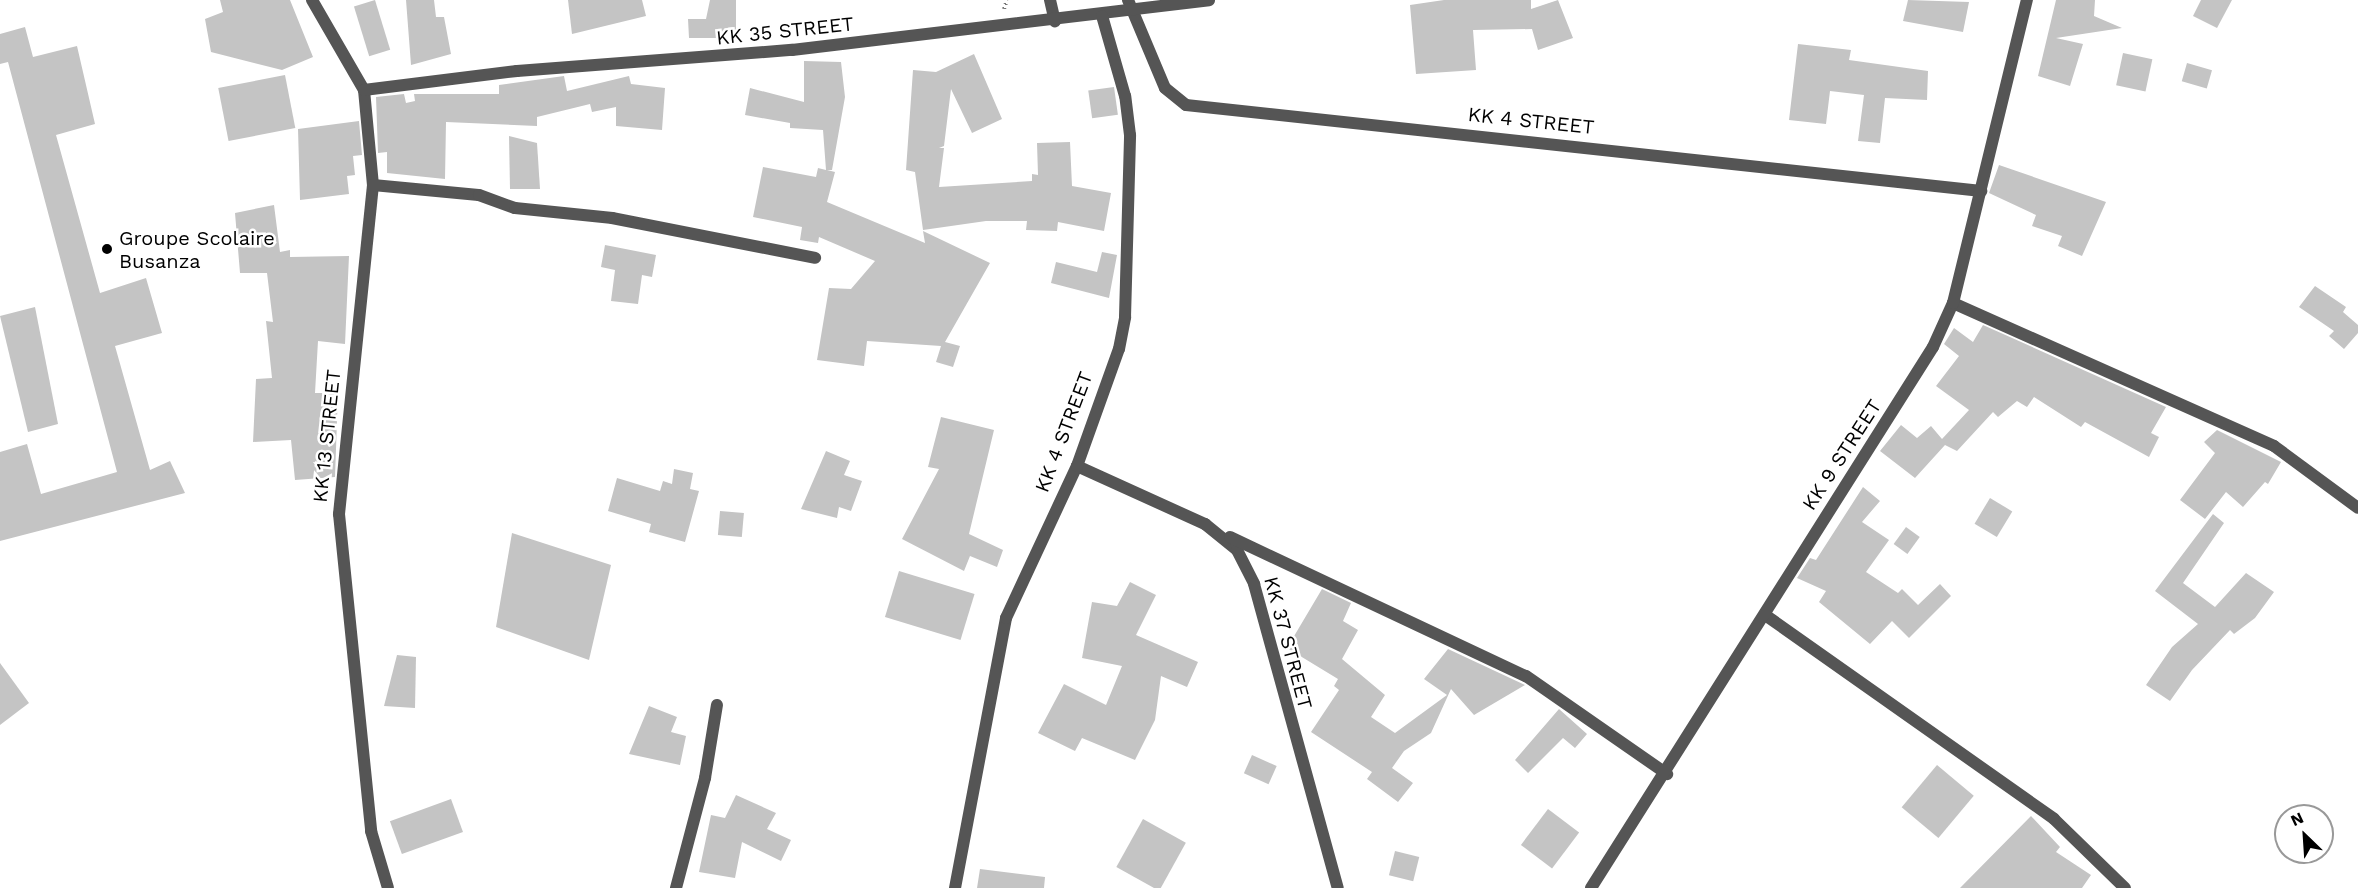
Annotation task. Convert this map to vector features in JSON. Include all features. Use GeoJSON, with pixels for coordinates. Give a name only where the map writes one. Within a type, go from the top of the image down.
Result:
{"type":"FeatureCollection","features":[{"type":"Feature","properties":{"kind":"street","name":"KK 13 STREET"},"geometry":{"type":"LineString","coordinates":[[312,0],[364,90],[373,185],[339,514],[371,831],[388,888]]}},
{"type":"Feature","properties":{"kind":"street"},"geometry":{"type":"LineString","coordinates":[[1050,0],[1055,21]]}},
{"type":"Feature","properties":{"kind":"street","name":"KK 35 STREET"},"geometry":{"type":"LineString","coordinates":[[364,90],[1102,16],[1129,6],[1209,0]]}},
{"type":"Feature","properties":{"kind":"street","name":"KK 9 STREET"},"geometry":{"type":"LineString","coordinates":[[1591,888],[1768,616],[1787,577],[1934,347],[1953,303],[2028,0]]}},
{"type":"Feature","properties":{"kind":"street","name":"KK 4 STREET"},"geometry":{"type":"LineString","coordinates":[[1129,6],[1165,88],[1186,105],[1203,109],[1982,191]]}},
{"type":"Feature","properties":{"kind":"street","name":"KK 4 STREET"},"geometry":{"type":"LineString","coordinates":[[955,888],[1003,628],[1019,581],[1077,466],[1119,349],[1125,317],[1130,135],[1125,96],[1102,16]]}},
{"type":"Feature","properties":{"kind":"street"},"geometry":{"type":"LineString","coordinates":[[373,185],[479,195],[515,208],[612,218],[815,258]]}},
{"type":"Feature","properties":{"kind":"street"},"geometry":{"type":"LineString","coordinates":[[1953,303],[2274,446],[2358,508]]}},
{"type":"Feature","properties":{"kind":"street"},"geometry":{"type":"LineString","coordinates":[[1077,466],[1526,676],[1667,774]]}},
{"type":"Feature","properties":{"kind":"street","name":"KK 37 STREET"},"geometry":{"type":"LineString","coordinates":[[1223,534],[1254,584],[1338,888]]}},
{"type":"Feature","properties":{"kind":"street"},"geometry":{"type":"LineString","coordinates":[[1768,616],[2054,819],[2125,888]]}},
{"type":"Feature","properties":{"kind":"street"},"geometry":{"type":"LineString","coordinates":[[676,888],[717,705]]}},
{"type":"Feature","properties":{"kind":"building"},"geometry":{"type":"Polygon","coordinates":[[[220,0],[290,0],[313,57],[282,70],[211,52],[205,19],[223,12],[220,0]]]}},
{"type":"Feature","properties":{"kind":"building"},"geometry":{"type":"Polygon","coordinates":[[[375,0],[390,50],[369,56],[354,6],[375,0]]]}},
{"type":"Feature","properties":{"kind":"building"},"geometry":{"type":"Polygon","coordinates":[[[406,0],[434,0],[436,17],[444,17],[451,54],[411,65],[406,0]]]}},
{"type":"Feature","properties":{"kind":"building"},"geometry":{"type":"Polygon","coordinates":[[[568,0],[642,0],[646,16],[572,34],[568,0]]]}},
{"type":"Feature","properties":{"kind":"building"},"geometry":{"type":"Polygon","coordinates":[[[710,0],[736,0],[736,31],[725,31],[725,38],[689,38],[688,19],[706,19],[710,0]]]}},
{"type":"Feature","properties":{"kind":"building"},"geometry":{"type":"Polygon","coordinates":[[[1444,0],[1531,0],[1531,9],[1558,0],[1573,38],[1538,50],[1532,29],[1473,30],[1476,70],[1416,74],[1410,5],[1444,0]]]}},
{"type":"Feature","properties":{"kind":"building"},"geometry":{"type":"Polygon","coordinates":[[[1908,0],[1969,2],[1963,32],[1903,21],[1908,0]]]}},
{"type":"Feature","properties":{"kind":"building"},"geometry":{"type":"Polygon","coordinates":[[[2056,0],[2095,0],[2094,16],[2122,28],[2056,38],[2083,44],[2070,86],[2038,76],[2056,0]]]}},
{"type":"Feature","properties":{"kind":"building"},"geometry":{"type":"Polygon","coordinates":[[[2201,0],[2232,0],[2217,28],[2193,16],[2201,0]]]}},
{"type":"Feature","properties":{"kind":"building"},"geometry":{"type":"Polygon","coordinates":[[[25,27],[33,57],[77,46],[95,124],[56,135],[100,293],[146,278],[162,333],[115,346],[150,470],[170,461],[185,493],[0,541],[0,452],[27,444],[41,494],[117,472],[8,62],[0,64],[0,34],[25,27]]]}},
{"type":"Feature","properties":{"kind":"building"},"geometry":{"type":"Polygon","coordinates":[[[1798,44],[1851,50],[1849,60],[1928,71],[1927,100],[1885,98],[1880,143],[1858,141],[1864,95],[1830,91],[1826,124],[1789,120],[1798,44]]]}},
{"type":"Feature","properties":{"kind":"building"},"geometry":{"type":"Polygon","coordinates":[[[2123,53],[2152,59],[2145,92],[2116,85],[2123,53]]]}},
{"type":"Feature","properties":{"kind":"building"},"geometry":{"type":"Polygon","coordinates":[[[974,54],[1002,119],[972,133],[951,89],[944,146],[939,148],[944,148],[939,187],[1032,181],[1032,174],[1038,175],[1037,143],[1070,142],[1072,186],[1111,193],[1104,231],[1058,222],[1057,231],[1026,230],[1027,221],[986,221],[923,230],[915,172],[906,170],[913,70],[936,72],[974,54]]]}},
{"type":"Feature","properties":{"kind":"building"},"geometry":{"type":"Polygon","coordinates":[[[804,61],[841,62],[845,97],[832,170],[827,170],[835,172],[827,202],[925,243],[923,231],[990,263],[945,342],[960,346],[953,367],[936,362],[941,346],[867,341],[864,366],[817,360],[829,288],[851,289],[875,261],[819,237],[818,243],[800,240],[802,227],[753,217],[763,167],[816,177],[818,168],[826,170],[823,130],[790,128],[790,123],[745,115],[750,88],[804,102],[804,61]]]}},
{"type":"Feature","properties":{"kind":"building"},"geometry":{"type":"Polygon","coordinates":[[[2187,63],[2212,70],[2207,88],[2182,81],[2187,63]]]}},
{"type":"Feature","properties":{"kind":"building"},"geometry":{"type":"Polygon","coordinates":[[[285,75],[295,128],[229,141],[218,88],[285,75]]]}},
{"type":"Feature","properties":{"kind":"building"},"geometry":{"type":"Polygon","coordinates":[[[564,76],[567,91],[629,76],[631,84],[665,88],[662,130],[616,126],[616,107],[592,112],[590,104],[537,117],[537,126],[446,122],[445,179],[387,173],[387,152],[378,153],[376,97],[404,94],[406,103],[415,101],[414,94],[499,94],[499,85],[564,76]]]}},
{"type":"Feature","properties":{"kind":"building"},"geometry":{"type":"Polygon","coordinates":[[[1114,87],[1118,115],[1092,118],[1088,91],[1114,87]]]}},
{"type":"Feature","properties":{"kind":"building"},"geometry":{"type":"Polygon","coordinates":[[[359,121],[362,155],[353,156],[355,175],[347,176],[349,194],[300,200],[298,129],[359,121]]]}},
{"type":"Feature","properties":{"kind":"building"},"geometry":{"type":"Polygon","coordinates":[[[509,136],[537,143],[540,189],[510,189],[509,136]]]}},
{"type":"Feature","properties":{"kind":"building"},"geometry":{"type":"Polygon","coordinates":[[[1999,165],[2106,202],[2082,256],[2058,246],[2062,236],[2032,226],[2036,215],[1989,193],[1999,165]]]}},
{"type":"Feature","properties":{"kind":"building"},"geometry":{"type":"Polygon","coordinates":[[[274,205],[280,252],[290,250],[290,257],[349,256],[345,344],[318,341],[315,393],[338,393],[335,477],[295,480],[291,440],[253,442],[256,379],[272,378],[266,321],[273,322],[267,273],[240,273],[235,213],[274,205]]]}},
{"type":"Feature","properties":{"kind":"building"},"geometry":{"type":"Polygon","coordinates":[[[605,245],[656,255],[652,277],[642,275],[638,304],[611,301],[615,270],[601,267],[605,245]]]}},
{"type":"Feature","properties":{"kind":"building"},"geometry":{"type":"Polygon","coordinates":[[[1102,252],[1117,255],[1109,298],[1051,283],[1056,262],[1097,272],[1102,252]]]}},
{"type":"Feature","properties":{"kind":"building"},"geometry":{"type":"Polygon","coordinates":[[[2315,286],[2346,307],[2343,312],[2358,325],[2358,333],[2344,349],[2329,336],[2334,331],[2299,307],[2315,286]]]}},
{"type":"Feature","properties":{"kind":"building"},"geometry":{"type":"Polygon","coordinates":[[[35,307],[58,424],[28,432],[0,316],[35,307]]]}},
{"type":"Feature","properties":{"kind":"building"},"geometry":{"type":"Polygon","coordinates":[[[1983,325],[2166,407],[2151,433],[2159,437],[2149,457],[2085,422],[2081,427],[2034,397],[2027,407],[2017,401],[1998,417],[1993,412],[1957,451],[1945,445],[1915,478],[1880,451],[1901,425],[1917,438],[1931,426],[1942,439],[1969,410],[1936,386],[1959,356],[1944,344],[1954,328],[1973,342],[1983,325]]]}},
{"type":"Feature","properties":{"kind":"building"},"geometry":{"type":"Polygon","coordinates":[[[941,417],[994,430],[969,534],[1003,550],[997,567],[970,556],[964,571],[902,539],[939,469],[928,467],[941,417]]]}},
{"type":"Feature","properties":{"kind":"building"},"geometry":{"type":"Polygon","coordinates":[[[2217,430],[2281,462],[2268,484],[2265,482],[2243,507],[2226,492],[2205,519],[2180,500],[2215,453],[2204,442],[2217,430]]]}},
{"type":"Feature","properties":{"kind":"building"},"geometry":{"type":"Polygon","coordinates":[[[826,451],[850,461],[844,475],[862,481],[851,511],[839,507],[837,518],[801,509],[826,451]]]}},
{"type":"Feature","properties":{"kind":"building"},"geometry":{"type":"Polygon","coordinates":[[[674,469],[693,473],[690,489],[699,491],[685,542],[649,532],[651,524],[608,511],[617,478],[660,491],[663,481],[672,484],[674,469]]]}},
{"type":"Feature","properties":{"kind":"building"},"geometry":{"type":"Polygon","coordinates":[[[1863,487],[1880,501],[1862,522],[1889,540],[1866,572],[1898,593],[1902,589],[1918,605],[1940,584],[1951,596],[1909,638],[1892,621],[1870,644],[1819,602],[1826,591],[1797,578],[1810,558],[1816,560],[1863,487]]]}},
{"type":"Feature","properties":{"kind":"building"},"geometry":{"type":"Polygon","coordinates":[[[1990,498],[2012,511],[1997,537],[1975,524],[1990,498]]]}},
{"type":"Feature","properties":{"kind":"building"},"geometry":{"type":"Polygon","coordinates":[[[720,511],[744,513],[742,537],[718,535],[720,511]]]}},
{"type":"Feature","properties":{"kind":"building"},"geometry":{"type":"Polygon","coordinates":[[[2213,514],[2224,523],[2183,583],[2215,607],[2246,573],[2274,592],[2255,618],[2234,634],[2230,630],[2192,670],[2170,701],[2146,685],[2172,647],[2198,624],[2155,591],[2213,514]]]}},
{"type":"Feature","properties":{"kind":"building"},"geometry":{"type":"Polygon","coordinates":[[[1906,527],[1920,537],[1907,554],[1894,544],[1906,527]]]}},
{"type":"Feature","properties":{"kind":"building"},"geometry":{"type":"Polygon","coordinates":[[[512,533],[611,565],[589,660],[496,627],[512,533]]]}},
{"type":"Feature","properties":{"kind":"building"},"geometry":{"type":"Polygon","coordinates":[[[899,571],[975,594],[961,640],[885,617],[899,571]]]}},
{"type":"Feature","properties":{"kind":"building"},"geometry":{"type":"Polygon","coordinates":[[[1130,582],[1156,595],[1136,635],[1198,662],[1187,687],[1161,676],[1155,720],[1135,760],[1082,738],[1075,751],[1038,733],[1064,684],[1106,705],[1122,666],[1082,658],[1092,602],[1117,606],[1130,582]]]}},
{"type":"Feature","properties":{"kind":"building"},"geometry":{"type":"Polygon","coordinates":[[[1322,589],[1351,603],[1343,621],[1358,630],[1342,659],[1385,695],[1371,717],[1395,733],[1447,695],[1424,679],[1448,649],[1525,685],[1474,715],[1451,689],[1431,733],[1404,751],[1392,768],[1413,783],[1398,802],[1367,779],[1372,772],[1311,732],[1339,690],[1334,686],[1338,679],[1287,648],[1322,589]]]}},
{"type":"Feature","properties":{"kind":"building"},"geometry":{"type":"Polygon","coordinates":[[[397,655],[416,657],[415,708],[384,706],[397,655]]]}},
{"type":"Feature","properties":{"kind":"building"},"geometry":{"type":"Polygon","coordinates":[[[0,663],[29,703],[0,725],[0,663]]]}},
{"type":"Feature","properties":{"kind":"building"},"geometry":{"type":"Polygon","coordinates":[[[649,706],[677,717],[671,732],[686,736],[680,765],[629,754],[649,706]]]}},
{"type":"Feature","properties":{"kind":"building"},"geometry":{"type":"Polygon","coordinates":[[[1559,709],[1587,734],[1575,748],[1563,738],[1528,773],[1515,760],[1559,709]]]}},
{"type":"Feature","properties":{"kind":"building"},"geometry":{"type":"Polygon","coordinates":[[[1252,755],[1277,766],[1269,784],[1244,773],[1252,755]]]}},
{"type":"Feature","properties":{"kind":"building"},"geometry":{"type":"Polygon","coordinates":[[[1937,765],[1974,796],[1938,838],[1902,807],[1937,765]]]}},
{"type":"Feature","properties":{"kind":"building"},"geometry":{"type":"Polygon","coordinates":[[[736,795],[776,813],[767,829],[791,840],[781,861],[742,842],[735,878],[699,872],[711,815],[725,818],[736,795]]]}},
{"type":"Feature","properties":{"kind":"building"},"geometry":{"type":"Polygon","coordinates":[[[451,799],[463,832],[402,854],[390,821],[451,799]]]}},
{"type":"Feature","properties":{"kind":"building"},"geometry":{"type":"Polygon","coordinates":[[[1548,809],[1579,832],[1552,868],[1521,845],[1548,809]]]}},
{"type":"Feature","properties":{"kind":"building"},"geometry":{"type":"Polygon","coordinates":[[[2031,816],[2060,847],[2056,852],[2091,875],[2082,888],[1960,888],[2031,816]]]}},
{"type":"Feature","properties":{"kind":"building"},"geometry":{"type":"Polygon","coordinates":[[[1143,819],[1186,843],[1161,888],[1154,888],[1116,867],[1143,819]]]}},
{"type":"Feature","properties":{"kind":"building"},"geometry":{"type":"Polygon","coordinates":[[[1395,851],[1419,857],[1413,881],[1389,875],[1395,851]]]}},
{"type":"Feature","properties":{"kind":"building"},"geometry":{"type":"Polygon","coordinates":[[[980,869],[1045,877],[1044,888],[977,888],[980,869]]]}},
{"type":"Feature","properties":{"kind":"place","name":"Groupe Scolaire Busanza"},"geometry":{"type":"Point","coordinates":[107,249]}}]}
